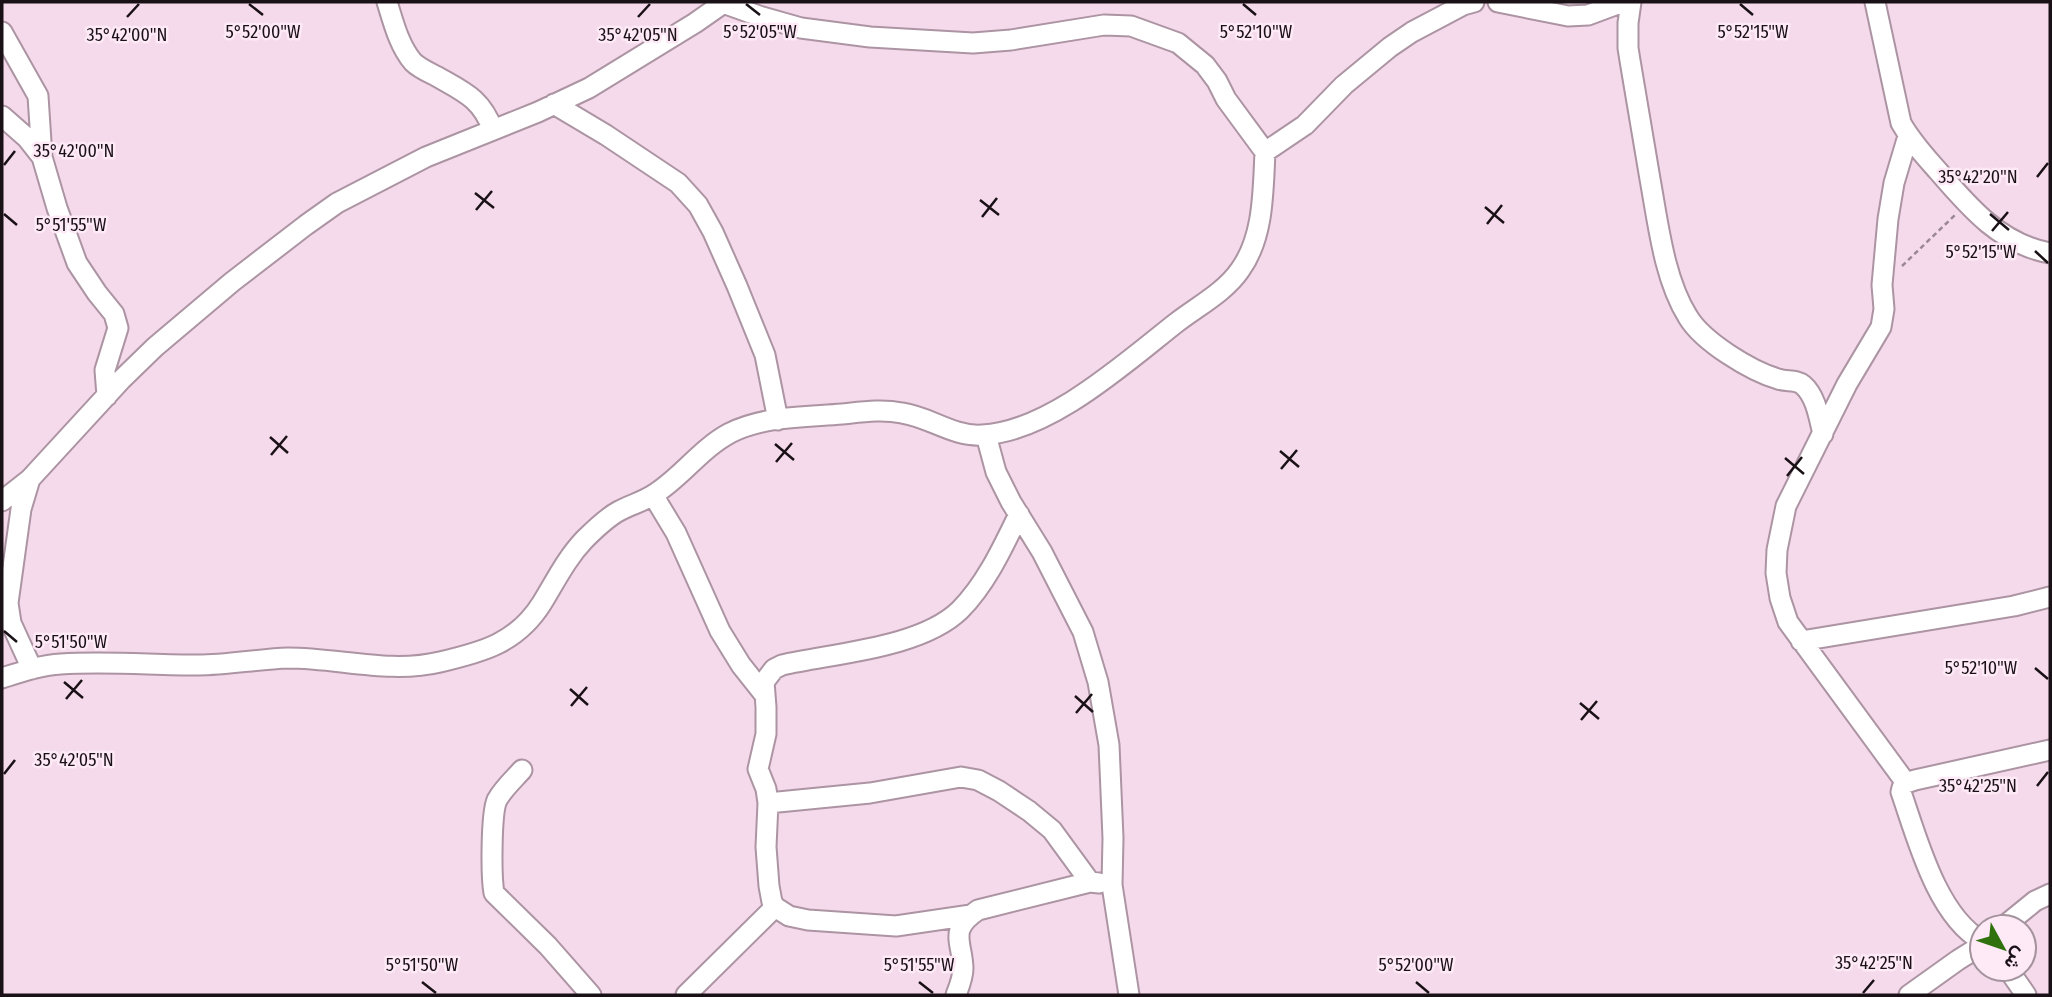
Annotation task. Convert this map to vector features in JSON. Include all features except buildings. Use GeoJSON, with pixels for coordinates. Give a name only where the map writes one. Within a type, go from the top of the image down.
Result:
{"type":"FeatureCollection","features":[{"type":"Feature","properties":{"kind":"street"},"geometry":{"type":"LineString","coordinates":[[387,2],[400,37],[413,61],[421,69],[480,104],[487,113],[493,130]]}},
{"type":"Feature","properties":{"kind":"street"},"geometry":{"type":"LineString","coordinates":[[1265,152],[1305,125],[1344,85],[1390,47],[1463,5],[1475,2]]}},
{"type":"Feature","properties":{"kind":"street"},"geometry":{"type":"LineString","coordinates":[[1498,2],[1568,16],[1588,15],[1623,2]]}},
{"type":"Feature","properties":{"kind":"street"},"geometry":{"type":"LineString","coordinates":[[1631,2],[1628,48],[1656,216],[1671,280],[1688,317],[1703,335],[1754,370],[1805,386],[1813,398],[1823,434]]}},
{"type":"Feature","properties":{"kind":"street"},"geometry":{"type":"LineString","coordinates":[[1875,2],[1901,123],[1908,136],[1966,205],[1999,233],[2034,250],[2050,253]]}},
{"type":"Feature","properties":{"kind":"street"},"geometry":{"type":"LineString","coordinates":[[2,500],[30,479],[155,347],[316,218],[426,157],[589,88],[724,3],[801,28],[870,37],[963,43],[1011,40],[1104,25],[1131,26],[1178,43],[1205,65],[1265,152],[1260,223],[1252,248],[1240,270],[1222,290],[1063,407],[1035,421],[986,435],[953,431],[928,419],[903,413],[875,411],[778,420],[731,433],[707,449],[653,495],[618,512],[601,524],[564,565],[531,618],[499,645],[417,666],[289,658],[202,665],[59,664],[32,668],[2,678]]}},
{"type":"Feature","properties":{"kind":"street"},"geometry":{"type":"LineString","coordinates":[[2,32],[38,96],[42,157],[77,263],[117,321],[118,328],[105,370],[107,396]]}},
{"type":"Feature","properties":{"kind":"street"},"geometry":{"type":"LineString","coordinates":[[554,104],[678,183],[698,205],[737,286],[765,355],[778,420]]}},
{"type":"Feature","properties":{"kind":"street"},"geometry":{"type":"LineString","coordinates":[[2,116],[35,146],[42,157]]}},
{"type":"Feature","properties":{"kind":"street"},"geometry":{"type":"LineString","coordinates":[[1906,783],[1788,622],[1776,573],[1777,550],[1786,506],[1847,384],[1881,327],[1888,219],[1894,183],[1908,136]]}},
{"type":"Feature","properties":{"kind":"street"},"geometry":{"type":"LineString","coordinates":[[986,435],[996,472],[1042,552],[1083,632],[1098,682],[1109,745],[1112,886],[1129,995]]}},
{"type":"Feature","properties":{"kind":"street"},"geometry":{"type":"LineString","coordinates":[[30,479],[21,509],[8,603],[11,623],[32,668]]}},
{"type":"Feature","properties":{"kind":"street"},"geometry":{"type":"LineString","coordinates":[[653,495],[676,533],[720,631],[741,665],[764,694]]}},
{"type":"Feature","properties":{"kind":"street"},"geometry":{"type":"LineString","coordinates":[[971,915],[896,926],[808,920],[789,916],[775,907],[769,886],[766,848],[768,803],[758,769],[765,734],[764,682],[774,668],[879,646],[917,635],[944,622],[960,610],[975,592],[997,558],[1019,514]]}},
{"type":"Feature","properties":{"kind":"street"},"geometry":{"type":"LineString","coordinates":[[1801,642],[2014,606],[2050,597]]}},
{"type":"Feature","properties":{"kind":"street"},"geometry":{"type":"LineString","coordinates":[[1968,929],[1948,907],[1929,873],[1901,792],[1902,788],[1906,783],[2050,750]]}},
{"type":"Feature","properties":{"kind":"street"},"geometry":{"type":"LineString","coordinates":[[522,770],[495,803],[491,857],[494,893],[548,946],[591,995]]}},
{"type":"Feature","properties":{"kind":"street"},"geometry":{"type":"LineString","coordinates":[[768,803],[870,793],[961,777],[978,780],[1029,811],[1052,830],[1090,882]]}},
{"type":"Feature","properties":{"kind":"street"},"geometry":{"type":"LineString","coordinates":[[956,995],[963,968],[959,931],[978,910],[1090,882],[1112,886]]}},
{"type":"Feature","properties":{"kind":"street"},"geometry":{"type":"LineString","coordinates":[[2020,913],[2035,901],[2050,894]]}},
{"type":"Feature","properties":{"kind":"street"},"geometry":{"type":"LineString","coordinates":[[686,995],[775,907]]}},
{"type":"Feature","properties":{"kind":"street"},"geometry":{"type":"LineString","coordinates":[[1909,995],[1968,953]]}},
{"type":"Feature","properties":{"kind":"path"},"geometry":{"type":"LineString","coordinates":[[1882,285],[1966,205]]}}]}
